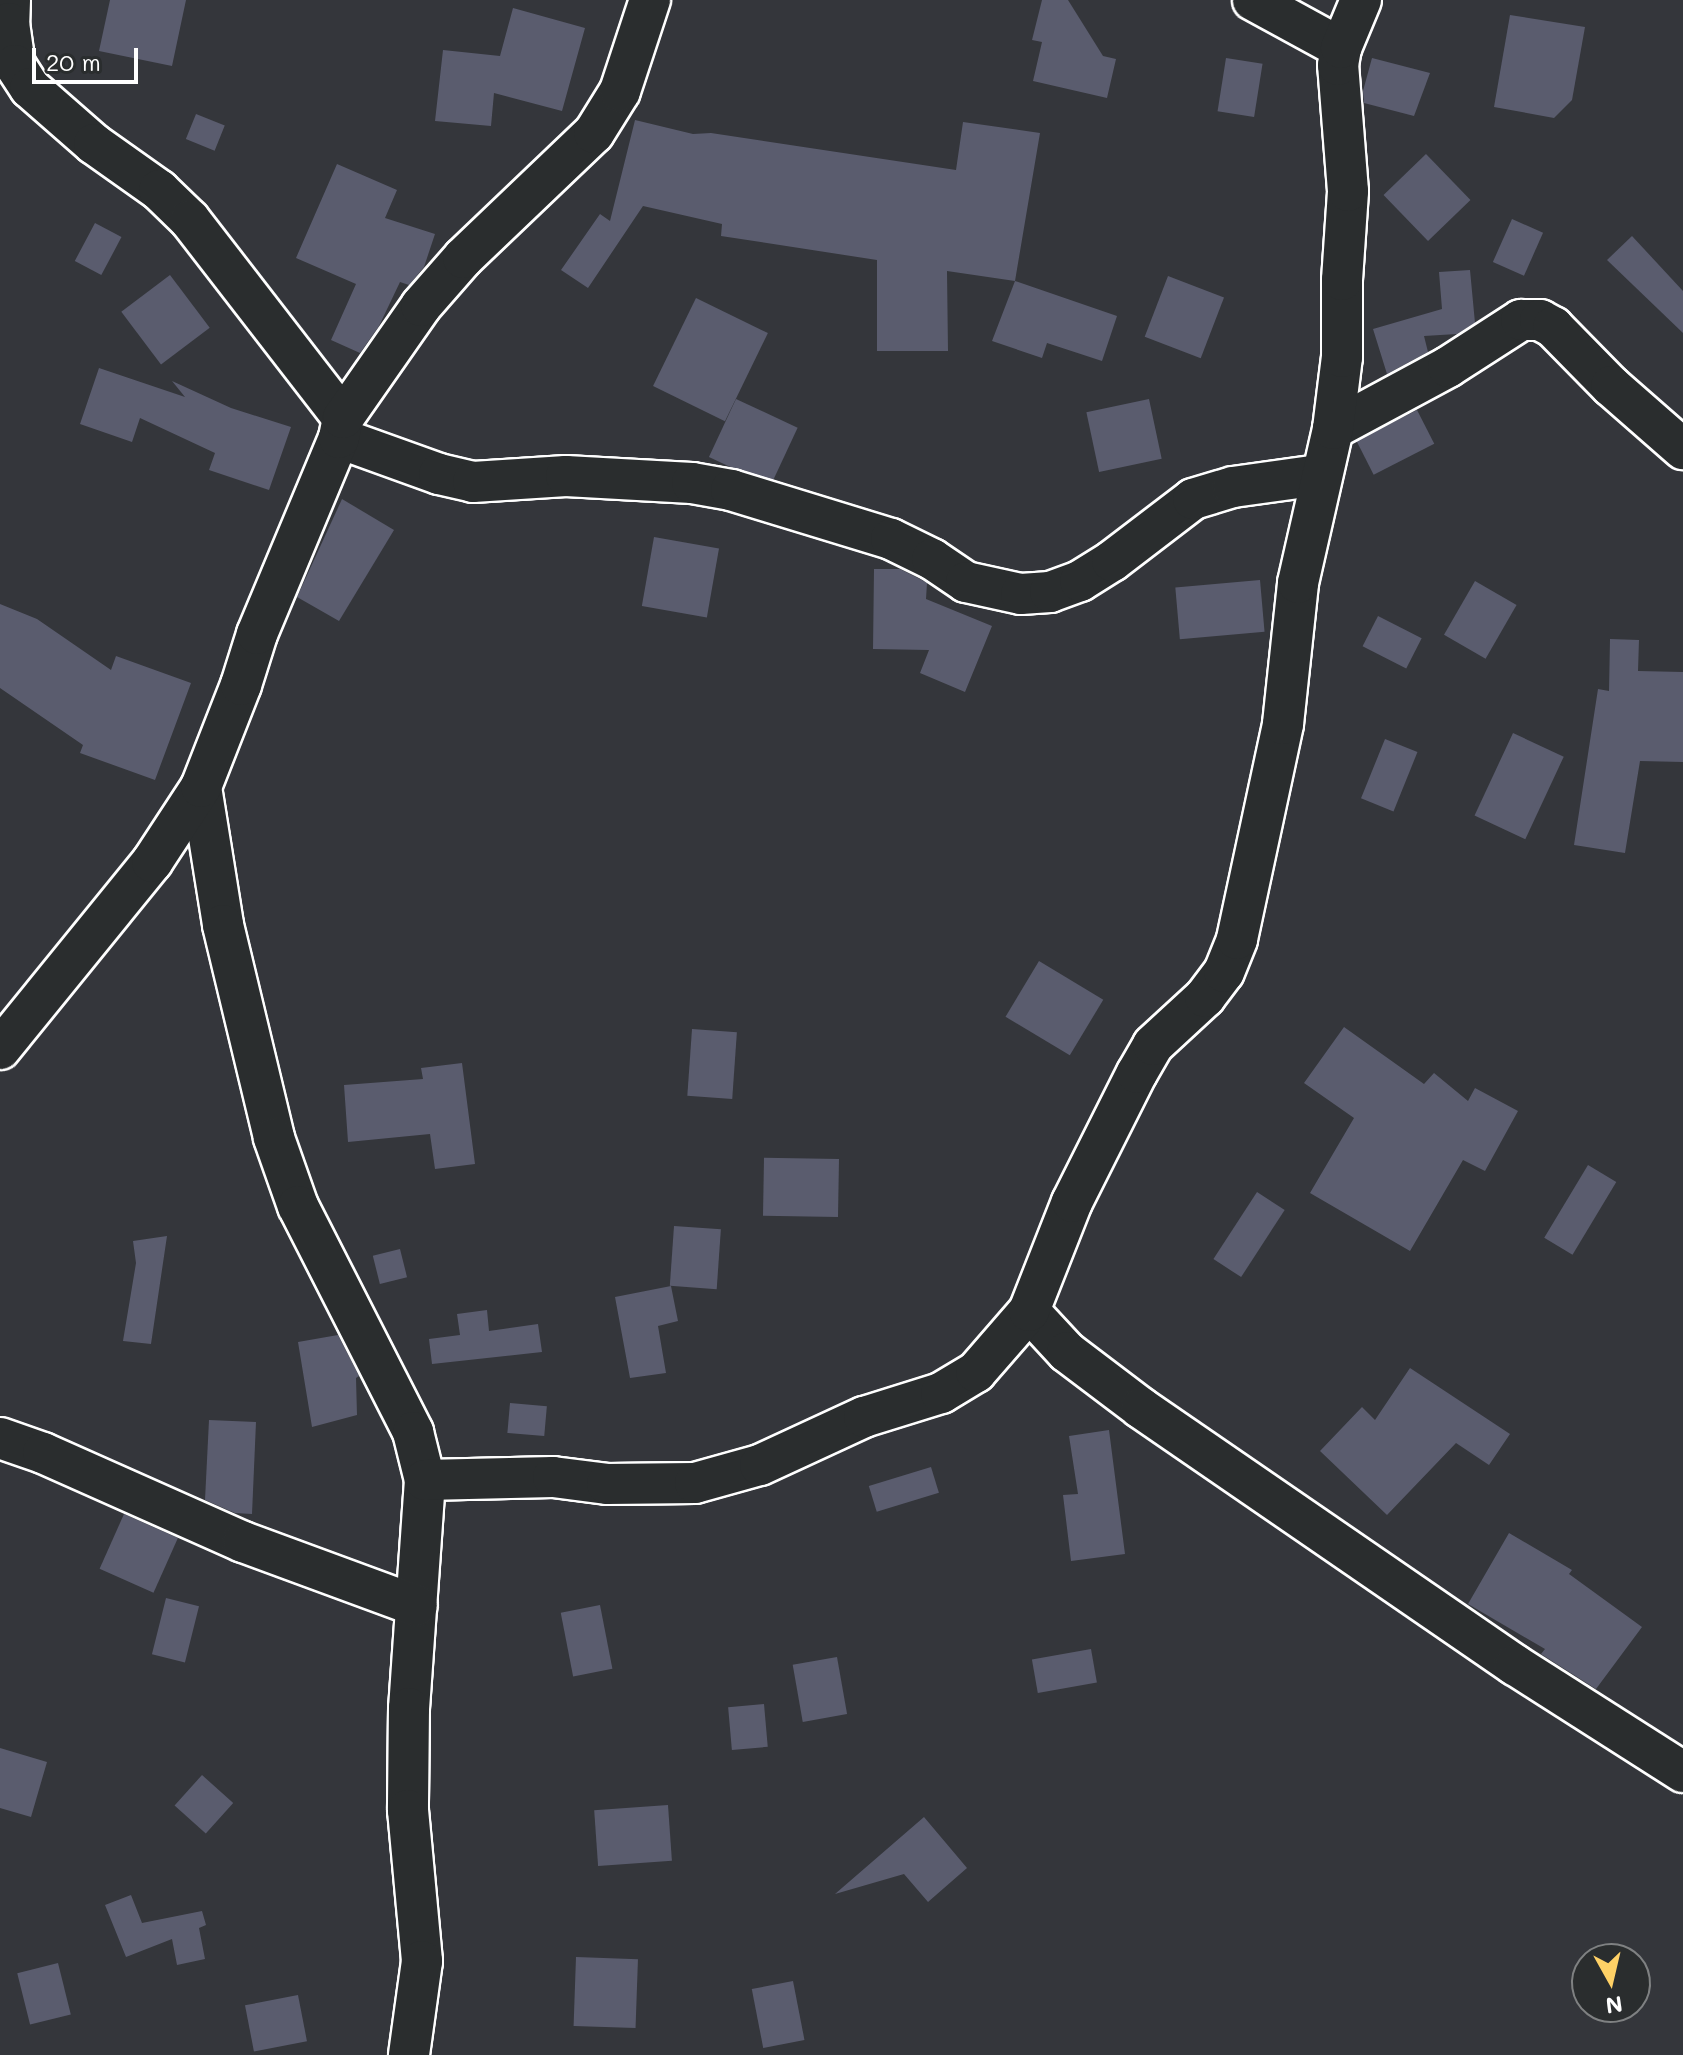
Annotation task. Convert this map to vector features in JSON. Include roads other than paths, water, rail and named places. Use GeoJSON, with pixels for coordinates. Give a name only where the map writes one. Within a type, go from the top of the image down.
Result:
{"type":"FeatureCollection","features":[{"type":"Feature","properties":{"kind":"street"},"geometry":{"type":"LineString","coordinates":[[10,0],[9,23],[15,65],[30,88],[94,144],[159,190],[190,220],[341,428],[439,474],[473,482],[566,476],[692,483],[731,490],[891,539],[932,559],[966,582],[1021,594],[1050,592],[1080,581],[1112,561],[1193,499],[1233,487],[1320,475]]}},
{"type":"Feature","properties":{"kind":"street"},"geometry":{"type":"LineString","coordinates":[[0,1049],[152,862],[201,787],[257,634],[341,428],[421,306],[463,258],[594,133],[620,91],[650,0]]}},
{"type":"Feature","properties":{"kind":"street"},"geometry":{"type":"LineString","coordinates":[[1253,0],[1341,48]]}},
{"type":"Feature","properties":{"kind":"street"},"geometry":{"type":"LineString","coordinates":[[425,1480],[553,1477],[607,1484],[695,1483],[760,1465],[864,1417],[941,1393],[976,1372],[1029,1311],[1072,1202],[1137,1073],[1153,1045],[1205,997],[1218,980],[1237,939],[1283,724],[1298,583],[1320,475],[1333,429],[1342,357],[1342,280],[1348,191],[1338,65],[1341,48],[1361,0]]}},
{"type":"Feature","properties":{"kind":"street"},"geometry":{"type":"LineString","coordinates":[[1333,429],[1448,367],[1521,320],[1540,320],[1553,327],[1611,386],[1683,449]]}},
{"type":"Feature","properties":{"kind":"street"},"geometry":{"type":"LineString","coordinates":[[201,787],[223,925],[274,1138],[298,1206],[413,1432],[425,1480],[409,1708],[408,1810],[422,1961],[409,2055]]}},
{"type":"Feature","properties":{"kind":"street"},"geometry":{"type":"LineString","coordinates":[[1029,1311],[1067,1352],[1141,1408],[1515,1665],[1683,1772]]}},
{"type":"Feature","properties":{"kind":"street"},"geometry":{"type":"LineString","coordinates":[[0,1438],[43,1453],[243,1542],[417,1606]]}}]}
